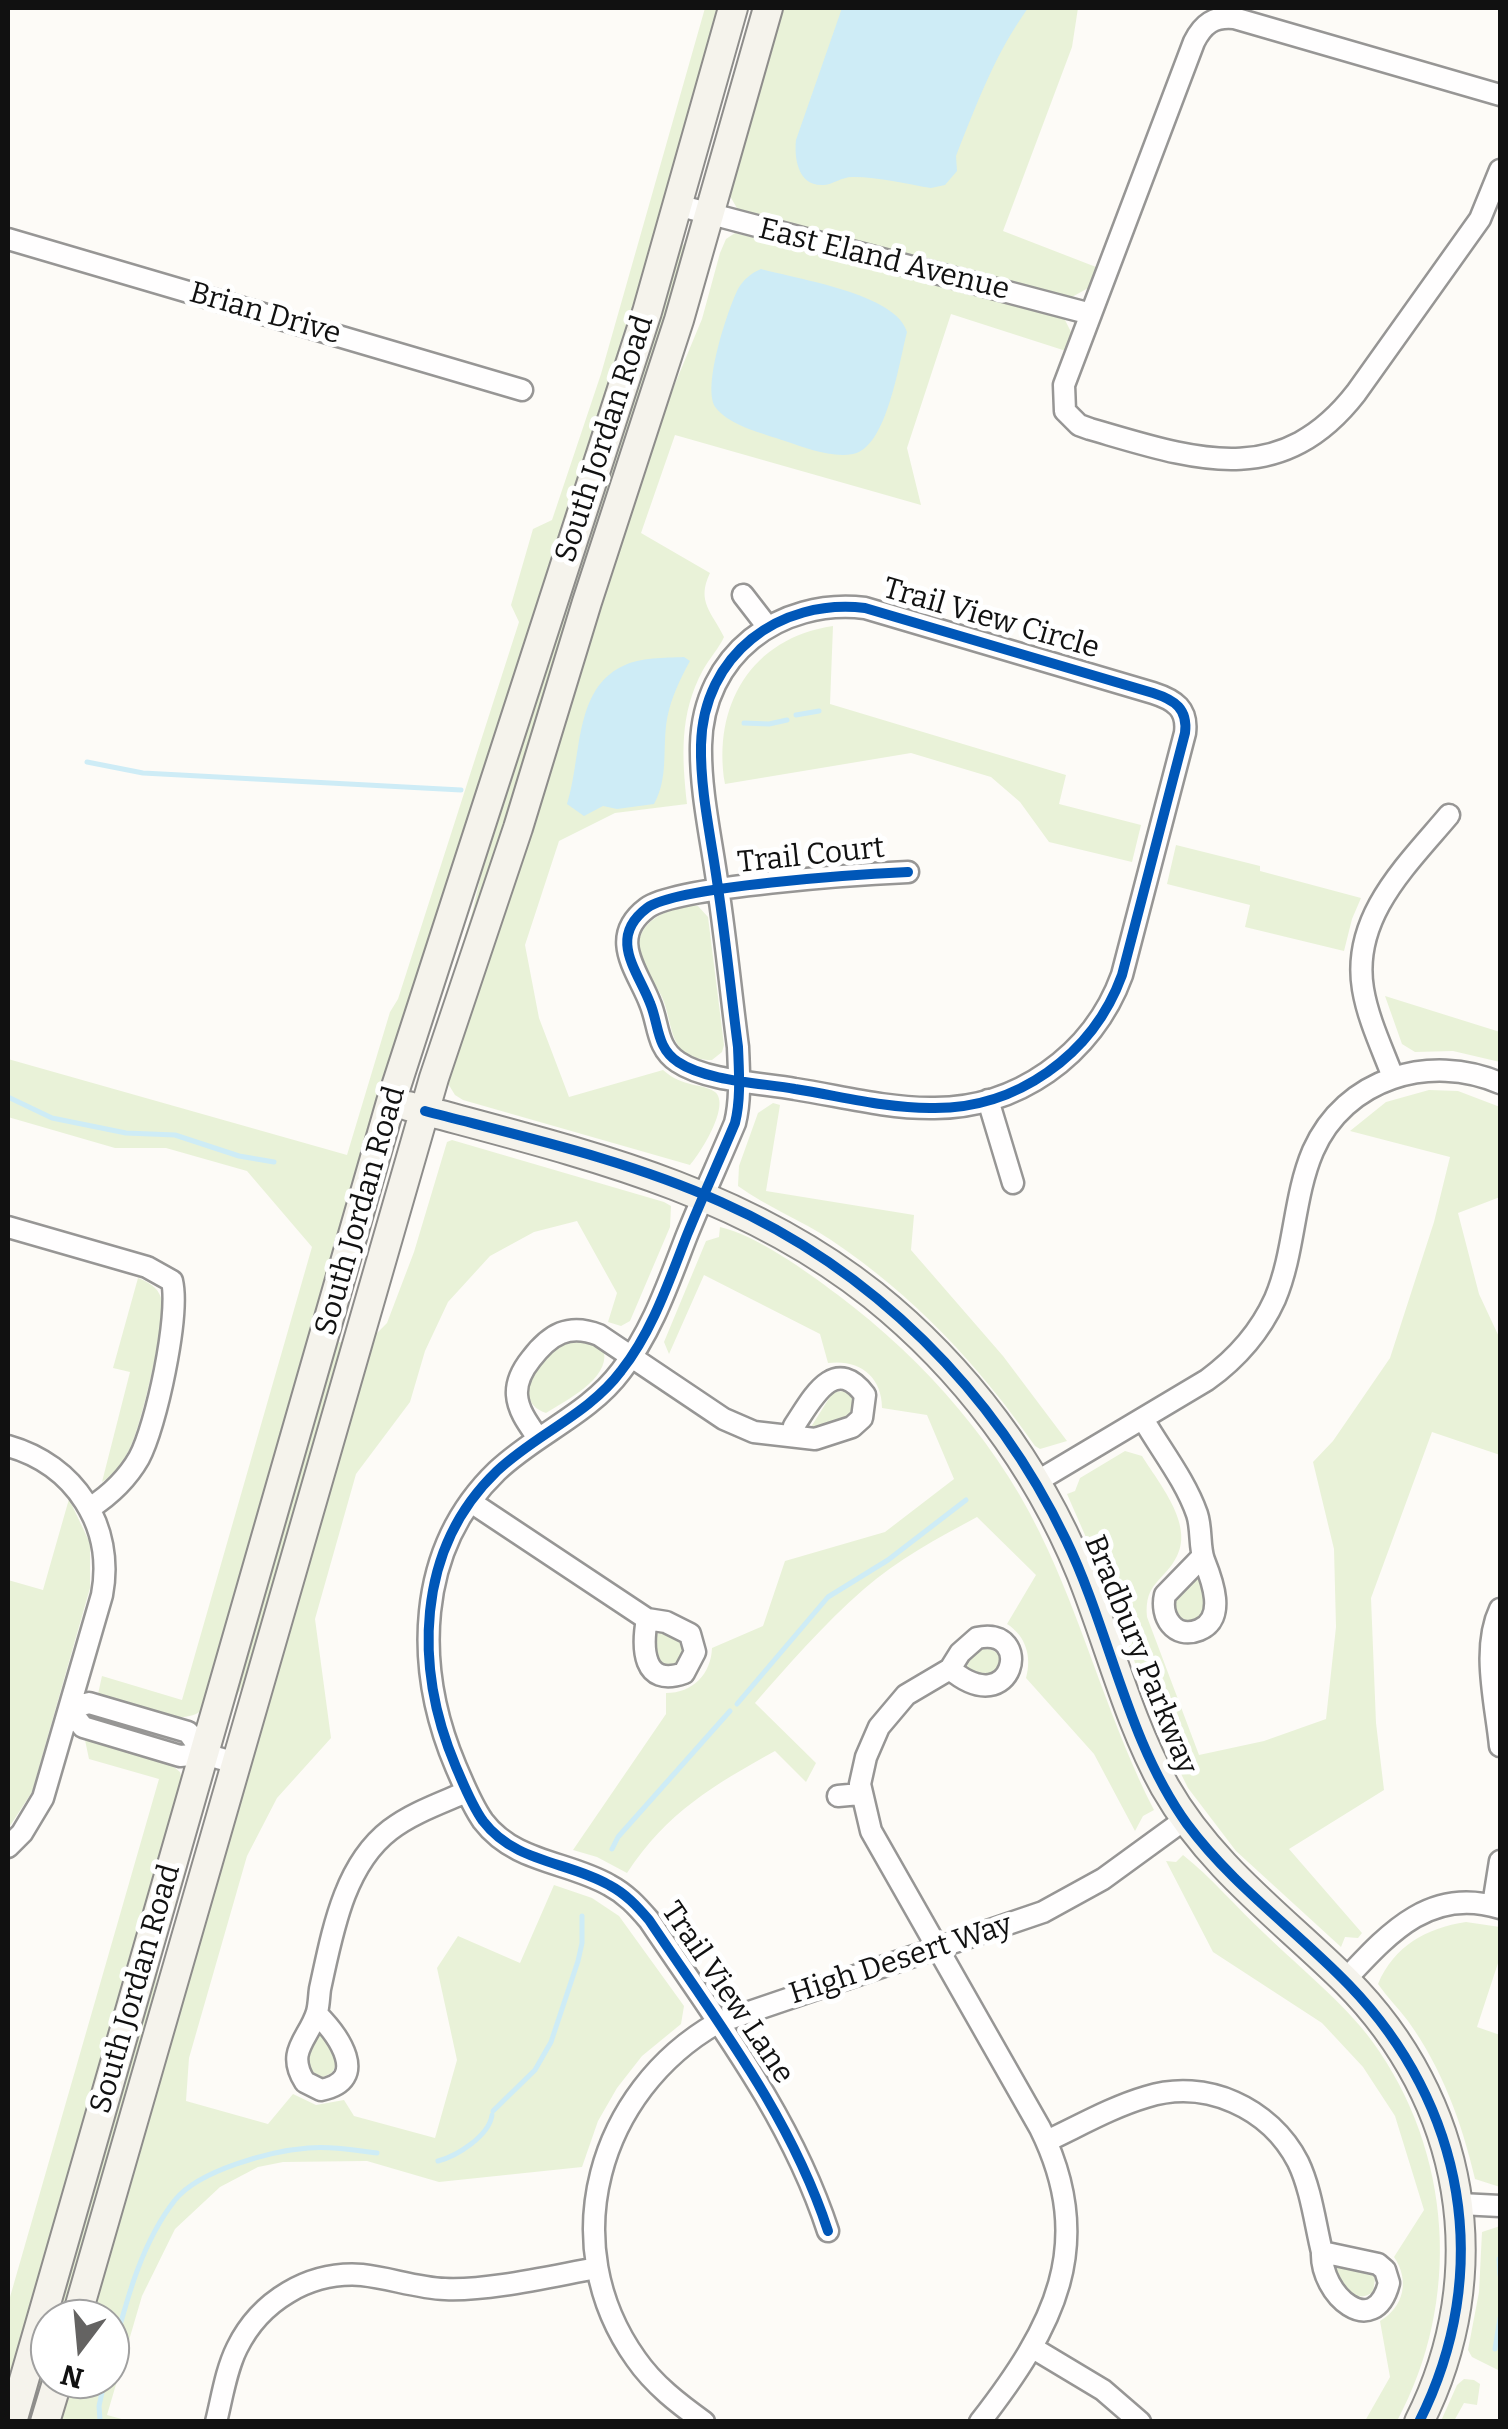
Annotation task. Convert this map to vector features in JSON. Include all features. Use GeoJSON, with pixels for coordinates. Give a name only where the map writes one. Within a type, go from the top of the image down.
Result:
{"type":"FeatureCollection","features":[{"type":"Feature","properties":{"kind":"main road","name":"South Jordan Road"},"geometry":{"type":"LineString","coordinates":[[12,2422],[391,1102],[636,346],[733,8]]}},
{"type":"Feature","properties":{"kind":"main road","name":"South Jordan Road"},"geometry":{"type":"LineString","coordinates":[[82,2299],[425,1111],[710,214],[768,8]]}},
{"type":"Feature","properties":{"kind":"main road","name":"Bradbury Parkway"},"geometry":{"type":"LineString","coordinates":[[391,1102],[623,1166],[751,1216],[812,1252],[895,1314],[968,1387],[1036,1482],[1079,1569],[1154,1768],[1184,1820],[1223,1866],[1345,1980],[1392,2035],[1421,2083],[1444,2140],[1460,2204],[1462,2244],[1458,2306],[1439,2377],[1419,2422]]}},
{"type":"Feature","properties":{"kind":"street"},"geometry":{"type":"LineString","coordinates":[[1500,95],[1234,18],[1208,14],[1194,42],[1056,415],[1090,429],[1201,459],[1259,457],[1298,442],[1334,417],[1356,393],[1480,219],[1500,170]]}},
{"type":"Feature","properties":{"kind":"street","name":"East Eland Avenue"},"geometry":{"type":"LineString","coordinates":[[678,205],[1091,314]]}},
{"type":"Feature","properties":{"kind":"street","name":"Brian Drive"},"geometry":{"type":"LineString","coordinates":[[8,239],[522,390]]}},
{"type":"Feature","properties":{"kind":"street"},"geometry":{"type":"LineString","coordinates":[[743,595],[767,626]]}},
{"type":"Feature","properties":{"kind":"street","name":"Trail View Circle"},"geometry":{"type":"LineString","coordinates":[[705,1195],[739,1101],[738,1079],[719,890],[702,772],[704,718],[725,670],[742,647],[767,626],[791,615],[826,607],[866,608],[1154,692],[1188,711],[1127,958],[1112,1001],[1089,1036],[1066,1058],[1027,1085],[988,1100],[958,1107],[916,1108],[738,1079],[697,1071],[669,1055],[661,1042],[648,997],[630,965],[632,927],[650,906],[668,898],[719,890]]}},
{"type":"Feature","properties":{"kind":"street"},"geometry":{"type":"LineString","coordinates":[[1393,1077],[1363,988],[1361,969],[1366,937],[1390,884],[1449,815]]}},
{"type":"Feature","properties":{"kind":"street","name":"Trail Court"},"geometry":{"type":"LineString","coordinates":[[719,890],[908,872]]}},
{"type":"Feature","properties":{"kind":"street"},"geometry":{"type":"LineString","coordinates":[[1036,1482],[1217,1373],[1253,1337],[1277,1294],[1314,1149],[1340,1112],[1376,1084],[1393,1077],[1440,1070],[1474,1074],[1500,1083]]}},
{"type":"Feature","properties":{"kind":"street"},"geometry":{"type":"LineString","coordinates":[[988,1100],[1013,1183]]}},
{"type":"Feature","properties":{"kind":"street","name":"Trail View Lane"},"geometry":{"type":"LineString","coordinates":[[705,1195],[657,1308],[631,1358],[597,1397],[498,1470],[471,1502],[436,1574],[426,1640],[435,1710],[466,1792],[486,1824],[510,1846],[536,1860],[594,1877],[630,1898],[649,1920],[761,2086],[792,2140],[828,2231]]}},
{"type":"Feature","properties":{"kind":"street"},"geometry":{"type":"LineString","coordinates":[[8,1227],[175,1278],[160,1391],[146,1442],[126,1477],[90,1508]]}},
{"type":"Feature","properties":{"kind":"street"},"geometry":{"type":"LineString","coordinates":[[538,1438],[520,1410],[518,1387],[527,1365],[548,1340],[566,1330],[588,1330],[610,1341],[735,1425],[772,1435],[792,1434]]}},
{"type":"Feature","properties":{"kind":"street"},"geometry":{"type":"LineString","coordinates":[[1143,1419],[1197,1514],[1202,1558]]}},
{"type":"Feature","properties":{"kind":"street"},"geometry":{"type":"LineString","coordinates":[[8,1446],[51,1465],[71,1482],[90,1508],[102,1542],[104,1585],[41,1804],[8,1847]]}},
{"type":"Feature","properties":{"kind":"street"},"geometry":{"type":"LineString","coordinates":[[471,1502],[647,1619]]}},
{"type":"Feature","properties":{"kind":"street"},"geometry":{"type":"LineString","coordinates":[[1500,1609],[1494,1625],[1492,1663],[1500,1746]]}},
{"type":"Feature","properties":{"kind":"street"},"geometry":{"type":"LineString","coordinates":[[950,1669],[906,1695],[886,1717],[866,1756],[860,1794],[871,1831],[1047,2141],[1062,2191],[1065,2238],[1057,2296],[1033,2348],[980,2422]]}},
{"type":"Feature","properties":{"kind":"street"},"geometry":{"type":"LineString","coordinates":[[69,1709],[83,1727],[180,1756],[204,1754],[236,1762]]}},
{"type":"Feature","properties":{"kind":"street"},"geometry":{"type":"LineString","coordinates":[[317,2014],[328,1958],[359,1864],[390,1830],[466,1792]]}},
{"type":"Feature","properties":{"kind":"street"},"geometry":{"type":"LineString","coordinates":[[838,1796],[860,1794]]}},
{"type":"Feature","properties":{"kind":"street","name":"High Desert Way"},"geometry":{"type":"LineString","coordinates":[[704,2422],[677,2402],[638,2363],[614,2320],[597,2268],[594,2230],[606,2154],[622,2117],[658,2067],[718,2022],[999,1929],[1074,1896],[1184,1820]]}},
{"type":"Feature","properties":{"kind":"street"},"geometry":{"type":"LineString","coordinates":[[1345,1980],[1387,1935],[1412,1918],[1457,1904],[1497,1906],[1500,1861]]}},
{"type":"Feature","properties":{"kind":"street"},"geometry":{"type":"LineString","coordinates":[[1047,2141],[1134,2101],[1164,2092],[1203,2094],[1236,2102],[1274,2129],[1299,2164],[1322,2252]]}},
{"type":"Feature","properties":{"kind":"street"},"geometry":{"type":"LineString","coordinates":[[1460,2204],[1500,2206]]}},
{"type":"Feature","properties":{"kind":"street"},"geometry":{"type":"LineString","coordinates":[[216,2422],[236,2350],[252,2323],[279,2298],[310,2282],[360,2275],[452,2290],[597,2268]]}},
{"type":"Feature","properties":{"kind":"street"},"geometry":{"type":"LineString","coordinates":[[1033,2348],[1103,2390],[1140,2422]]}},
{"type":"Feature","properties":{"kind":"green space"},"geometry":{"type":"Polygon","coordinates":[[[705,8],[721,8],[655,242],[205,1708],[195,1714],[170,1717],[103,1697],[98,1694],[102,1676],[182,1700],[312,1247],[247,1171],[166,1148],[115,1148],[8,1117],[8,1059],[347,1155],[519,622],[511,605],[533,529],[552,520],[601,374],[705,8]]]}},
{"type":"Feature","properties":{"kind":"green space"},"geometry":{"type":"Polygon","coordinates":[[[781,8],[1078,8],[1072,47],[1003,231],[1096,267],[1090,287],[1072,297],[738,210],[730,196],[730,186],[781,8]]]}},
{"type":"Feature","properties":{"kind":"green space"},"geometry":{"type":"Polygon","coordinates":[[[735,233],[1063,316],[1072,334],[1066,351],[951,314],[907,448],[921,505],[675,435],[641,533],[710,573],[705,599],[724,637],[695,686],[686,719],[687,804],[615,813],[559,841],[525,945],[539,1018],[569,1097],[663,1070],[678,1080],[715,1092],[719,1098],[717,1118],[690,1165],[463,1100],[447,1082],[657,427],[702,319],[720,253],[726,239],[735,233]]]}},
{"type":"Feature","properties":{"kind":"green space"},"geometry":{"type":"Polygon","coordinates":[[[693,237],[465,953],[460,952],[499,799],[678,251],[693,237]]]}},
{"type":"Feature","properties":{"kind":"green space"},"geometry":{"type":"Polygon","coordinates":[[[833,626],[830,704],[1066,775],[1059,804],[1141,825],[1132,862],[1049,842],[1020,802],[991,777],[911,753],[725,784],[725,728],[743,680],[780,645],[804,633],[833,626]]]}},
{"type":"Feature","properties":{"kind":"green space"},"geometry":{"type":"Polygon","coordinates":[[[1176,845],[1361,898],[1344,951],[1245,927],[1250,905],[1167,884],[1176,845]]]}},
{"type":"Feature","properties":{"kind":"green space"},"geometry":{"type":"Polygon","coordinates":[[[689,905],[698,906],[708,917],[724,1045],[712,1060],[697,1058],[679,1047],[639,949],[640,938],[650,922],[689,905]]]}},
{"type":"Feature","properties":{"kind":"green space"},"geometry":{"type":"Polygon","coordinates":[[[1385,996],[1500,1032],[1500,1062],[1453,1051],[1415,1052],[1402,1044],[1385,996]]]}},
{"type":"Feature","properties":{"kind":"green space"},"geometry":{"type":"Polygon","coordinates":[[[1429,1090],[1458,1091],[1500,1107],[1500,1197],[1458,1213],[1479,1294],[1500,1339],[1500,1455],[1432,1432],[1371,1598],[1376,1723],[1384,1790],[1289,1849],[1362,1933],[1358,1938],[1345,1937],[1341,1947],[1236,1851],[1188,1788],[1159,1729],[1106,1583],[1067,1494],[1075,1491],[1080,1478],[1125,1451],[1142,1456],[1172,1504],[1181,1544],[1172,1565],[1152,1589],[1147,1617],[1199,1755],[1264,1741],[1326,1719],[1336,1627],[1334,1549],[1313,1462],[1333,1441],[1390,1358],[1434,1222],[1450,1157],[1350,1131],[1386,1102],[1429,1090]]]}},
{"type":"Feature","properties":{"kind":"green space"},"geometry":{"type":"Polygon","coordinates":[[[773,1103],[780,1105],[766,1191],[914,1215],[911,1250],[1003,1356],[1067,1441],[1040,1449],[1035,1446],[991,1387],[943,1333],[890,1284],[831,1240],[738,1186],[739,1166],[758,1113],[773,1103]]]}},
{"type":"Feature","properties":{"kind":"green space"},"geometry":{"type":"Polygon","coordinates":[[[452,1140],[664,1202],[671,1206],[670,1227],[630,1321],[621,1326],[608,1322],[617,1293],[577,1221],[534,1232],[490,1256],[448,1302],[425,1351],[410,1402],[356,1474],[315,1619],[331,1738],[277,1798],[247,1856],[189,2058],[186,2101],[268,2124],[293,2094],[316,2105],[344,2100],[354,2116],[435,2138],[457,2060],[437,1968],[458,1936],[520,1963],[554,1885],[592,1898],[619,1916],[684,2006],[681,2024],[642,2056],[617,2088],[598,2121],[582,2167],[439,2182],[367,2161],[283,2162],[258,2167],[220,2187],[175,2229],[142,2296],[130,2337],[130,2299],[94,2299],[363,1367],[376,1334],[387,1323],[414,1252],[447,1142],[452,1140]]]}},
{"type":"Feature","properties":{"kind":"green space"},"geometry":{"type":"Polygon","coordinates":[[[720,1227],[781,1255],[870,1321],[931,1378],[985,1442],[1030,1513],[1048,1550],[1154,1810],[1143,1816],[1135,1831],[1094,1754],[1026,1678],[1026,1648],[1007,1624],[1036,1575],[977,1517],[877,1578],[821,1630],[755,1703],[816,1763],[806,1782],[775,1751],[693,1802],[658,1833],[627,1873],[573,1850],[666,1714],[666,1693],[684,1690],[699,1680],[708,1666],[712,1648],[763,1626],[785,1561],[885,1532],[954,1479],[927,1415],[882,1408],[878,1387],[867,1372],[850,1364],[828,1363],[820,1334],[704,1275],[669,1354],[664,1342],[706,1241],[719,1237],[720,1227]]]}},
{"type":"Feature","properties":{"kind":"green space"},"geometry":{"type":"Polygon","coordinates":[[[138,1278],[155,1288],[161,1298],[157,1349],[136,1434],[119,1466],[102,1482],[130,1372],[113,1368],[138,1278]]]}},
{"type":"Feature","properties":{"kind":"green space"},"geometry":{"type":"Polygon","coordinates":[[[574,1340],[588,1341],[604,1352],[604,1362],[585,1388],[546,1413],[534,1406],[529,1396],[530,1385],[543,1362],[574,1340]]]}},
{"type":"Feature","properties":{"kind":"green space"},"geometry":{"type":"Polygon","coordinates":[[[335,1343],[344,1345],[252,1669],[231,1706],[335,1343]]]}},
{"type":"Feature","properties":{"kind":"green space"},"geometry":{"type":"Polygon","coordinates":[[[846,1391],[854,1399],[853,1413],[833,1424],[811,1427],[833,1392],[846,1391]]]}},
{"type":"Feature","properties":{"kind":"green space"},"geometry":{"type":"Polygon","coordinates":[[[69,1499],[90,1543],[90,1588],[32,1792],[8,1829],[8,1580],[43,1590],[69,1499]]]}},
{"type":"Feature","properties":{"kind":"green space"},"geometry":{"type":"Polygon","coordinates":[[[1196,1580],[1201,1580],[1203,1607],[1196,1620],[1184,1621],[1176,1615],[1176,1601],[1196,1580]]]}},
{"type":"Feature","properties":{"kind":"green space"},"geometry":{"type":"Polygon","coordinates":[[[655,1634],[681,1641],[685,1649],[678,1663],[666,1665],[656,1658],[655,1634]]]}},
{"type":"Feature","properties":{"kind":"green space"},"geometry":{"type":"Polygon","coordinates":[[[986,1647],[1000,1654],[1001,1668],[984,1674],[966,1668],[973,1655],[986,1647]]]}},
{"type":"Feature","properties":{"kind":"green space"},"geometry":{"type":"Polygon","coordinates":[[[85,1740],[168,1762],[180,1772],[183,1784],[35,2299],[30,2299],[30,2318],[8,2395],[8,2304],[159,1779],[89,1759],[85,1740]]]}},
{"type":"Feature","properties":{"kind":"green space"},"geometry":{"type":"Polygon","coordinates":[[[1183,1855],[1360,2026],[1399,2084],[1419,2130],[1433,2178],[1439,2277],[1432,2327],[1418,2375],[1397,2421],[1365,2421],[1390,2377],[1380,2321],[1395,2308],[1402,2292],[1402,2275],[1394,2257],[1424,2210],[1395,2116],[1363,2067],[1322,2023],[1213,1952],[1166,1861],[1176,1862],[1183,1855]]]}},
{"type":"Feature","properties":{"kind":"green space"},"geometry":{"type":"Polygon","coordinates":[[[1466,1922],[1500,1927],[1500,1957],[1477,2027],[1500,2035],[1500,2187],[1475,2179],[1441,2077],[1408,2021],[1378,1984],[1393,1959],[1413,1941],[1466,1922]]]}},
{"type":"Feature","properties":{"kind":"green space"},"geometry":{"type":"Polygon","coordinates":[[[167,1927],[144,2045],[70,2299],[59,2299],[167,1927]]]}},
{"type":"Feature","properties":{"kind":"green space"},"geometry":{"type":"Polygon","coordinates":[[[317,2032],[321,2032],[335,2057],[332,2073],[323,2077],[313,2073],[308,2060],[317,2032]]]}},
{"type":"Feature","properties":{"kind":"green space"},"geometry":{"type":"Polygon","coordinates":[[[1500,2226],[1500,2371],[1472,2357],[1468,2350],[1479,2292],[1482,2232],[1500,2226]]]}},
{"type":"Feature","properties":{"kind":"green space"},"geometry":{"type":"Polygon","coordinates":[[[1337,2266],[1369,2270],[1375,2279],[1373,2292],[1360,2296],[1350,2292],[1334,2271],[1337,2266]]]}},
{"type":"Feature","properties":{"kind":"green space"},"geometry":{"type":"Polygon","coordinates":[[[1464,2379],[1480,2384],[1477,2405],[1464,2403],[1454,2421],[1441,2421],[1457,2385],[1464,2379]]]}},
{"type":"Feature","properties":{"kind":"green space"},"geometry":{"type":"Polygon","coordinates":[[[30,2398],[41,2399],[34,2421],[23,2422],[30,2398]]]}},
{"type":"Feature","properties":{"kind":"green space"},"geometry":{"type":"Polygon","coordinates":[[[65,2399],[112,2399],[107,2415],[129,2421],[58,2422],[65,2399]]]}},
{"type":"Feature","properties":{"kind":"water"},"geometry":{"type":"Polygon","coordinates":[[[842,8],[1028,8],[988,79],[956,156],[957,171],[945,185],[931,188],[854,177],[824,185],[803,176],[797,163],[796,140],[842,8]]]}},
{"type":"Feature","properties":{"kind":"water"},"geometry":{"type":"Polygon","coordinates":[[[761,269],[866,298],[899,319],[907,332],[890,402],[875,437],[865,448],[845,455],[819,452],[748,429],[716,408],[712,384],[723,330],[740,286],[761,269]]]}},
{"type":"Feature","properties":{"kind":"water"},"geometry":{"type":"Polygon","coordinates":[[[684,657],[690,661],[669,711],[663,773],[654,804],[617,809],[603,806],[584,816],[567,804],[582,727],[595,691],[607,677],[630,663],[684,657]]]}},
{"type":"Feature","properties":{"kind":"waterway"},"geometry":{"type":"LineString","coordinates":[[796,715],[819,711]]}},
{"type":"Feature","properties":{"kind":"waterway"},"geometry":{"type":"LineString","coordinates":[[744,723],[787,720]]}},
{"type":"Feature","properties":{"kind":"waterway"},"geometry":{"type":"LineString","coordinates":[[87,762],[143,773],[461,790]]}},
{"type":"Feature","properties":{"kind":"waterway"},"geometry":{"type":"LineString","coordinates":[[8,1097],[52,1118],[126,1133],[175,1135],[239,1156],[274,1162]]}},
{"type":"Feature","properties":{"kind":"waterway"},"geometry":{"type":"LineString","coordinates":[[737,1704],[828,1597],[888,1560],[966,1500]]}},
{"type":"Feature","properties":{"kind":"waterway"},"geometry":{"type":"LineString","coordinates":[[612,1849],[618,1837],[730,1711]]}},
{"type":"Feature","properties":{"kind":"waterway"},"geometry":{"type":"LineString","coordinates":[[493,2111],[535,2070],[551,2042],[578,1961],[582,1916]]}},
{"type":"Feature","properties":{"kind":"waterway"},"geometry":{"type":"LineString","coordinates":[[438,2161],[471,2144],[485,2130],[492,2115]]}},
{"type":"Feature","properties":{"kind":"waterway"},"geometry":{"type":"LineString","coordinates":[[128,2299],[162,2218],[186,2189],[201,2180],[237,2164],[293,2150],[377,2153]]}},
{"type":"Feature","properties":{"kind":"waterway"},"geometry":{"type":"LineString","coordinates":[[1499,2259],[1500,2275]]}},
{"type":"Feature","properties":{"kind":"waterway"},"geometry":{"type":"LineString","coordinates":[[1495,2349],[1500,2318]]}},
{"type":"Feature","properties":{"kind":"waterway"},"geometry":{"type":"LineString","coordinates":[[100,2420],[101,2399]]}},
{"type":"Feature","properties":{"kind":"cycle path"},"geometry":{"type":"LineString","coordinates":[[828,2231],[812,2188],[772,2108],[649,1920],[609,1885],[510,1845],[479,1815],[442,1729],[429,1651],[430,1611],[437,1573],[450,1537],[470,1502],[512,1458],[594,1400],[632,1356],[659,1306],[735,1123],[739,1095],[739,1085],[739,1076],[738,1047],[721,908],[718,888],[716,871],[704,799],[701,763],[705,713],[715,684],[731,659],[776,623],[833,607],[865,608],[1153,693],[1174,702],[1182,712],[1185,733],[1122,975],[1092,1030],[1047,1072],[992,1099],[930,1108],[879,1104],[795,1089],[751,1083],[735,1080],[719,1077],[678,1062],[666,1050],[627,943],[635,919],[647,908],[665,900],[694,893],[730,887],[908,872]]}},
{"type":"Feature","properties":{"kind":"cycle path"},"geometry":{"type":"LineString","coordinates":[[425,1111],[575,1150],[649,1174],[721,1202],[776,1230],[829,1262],[924,1340],[1003,1434],[1037,1485],[1066,1540],[1134,1722],[1166,1792],[1224,1868],[1349,1985],[1388,2032],[1420,2083],[1442,2136],[1456,2192],[1461,2249],[1456,2307],[1443,2365],[1419,2422]]}}]}
